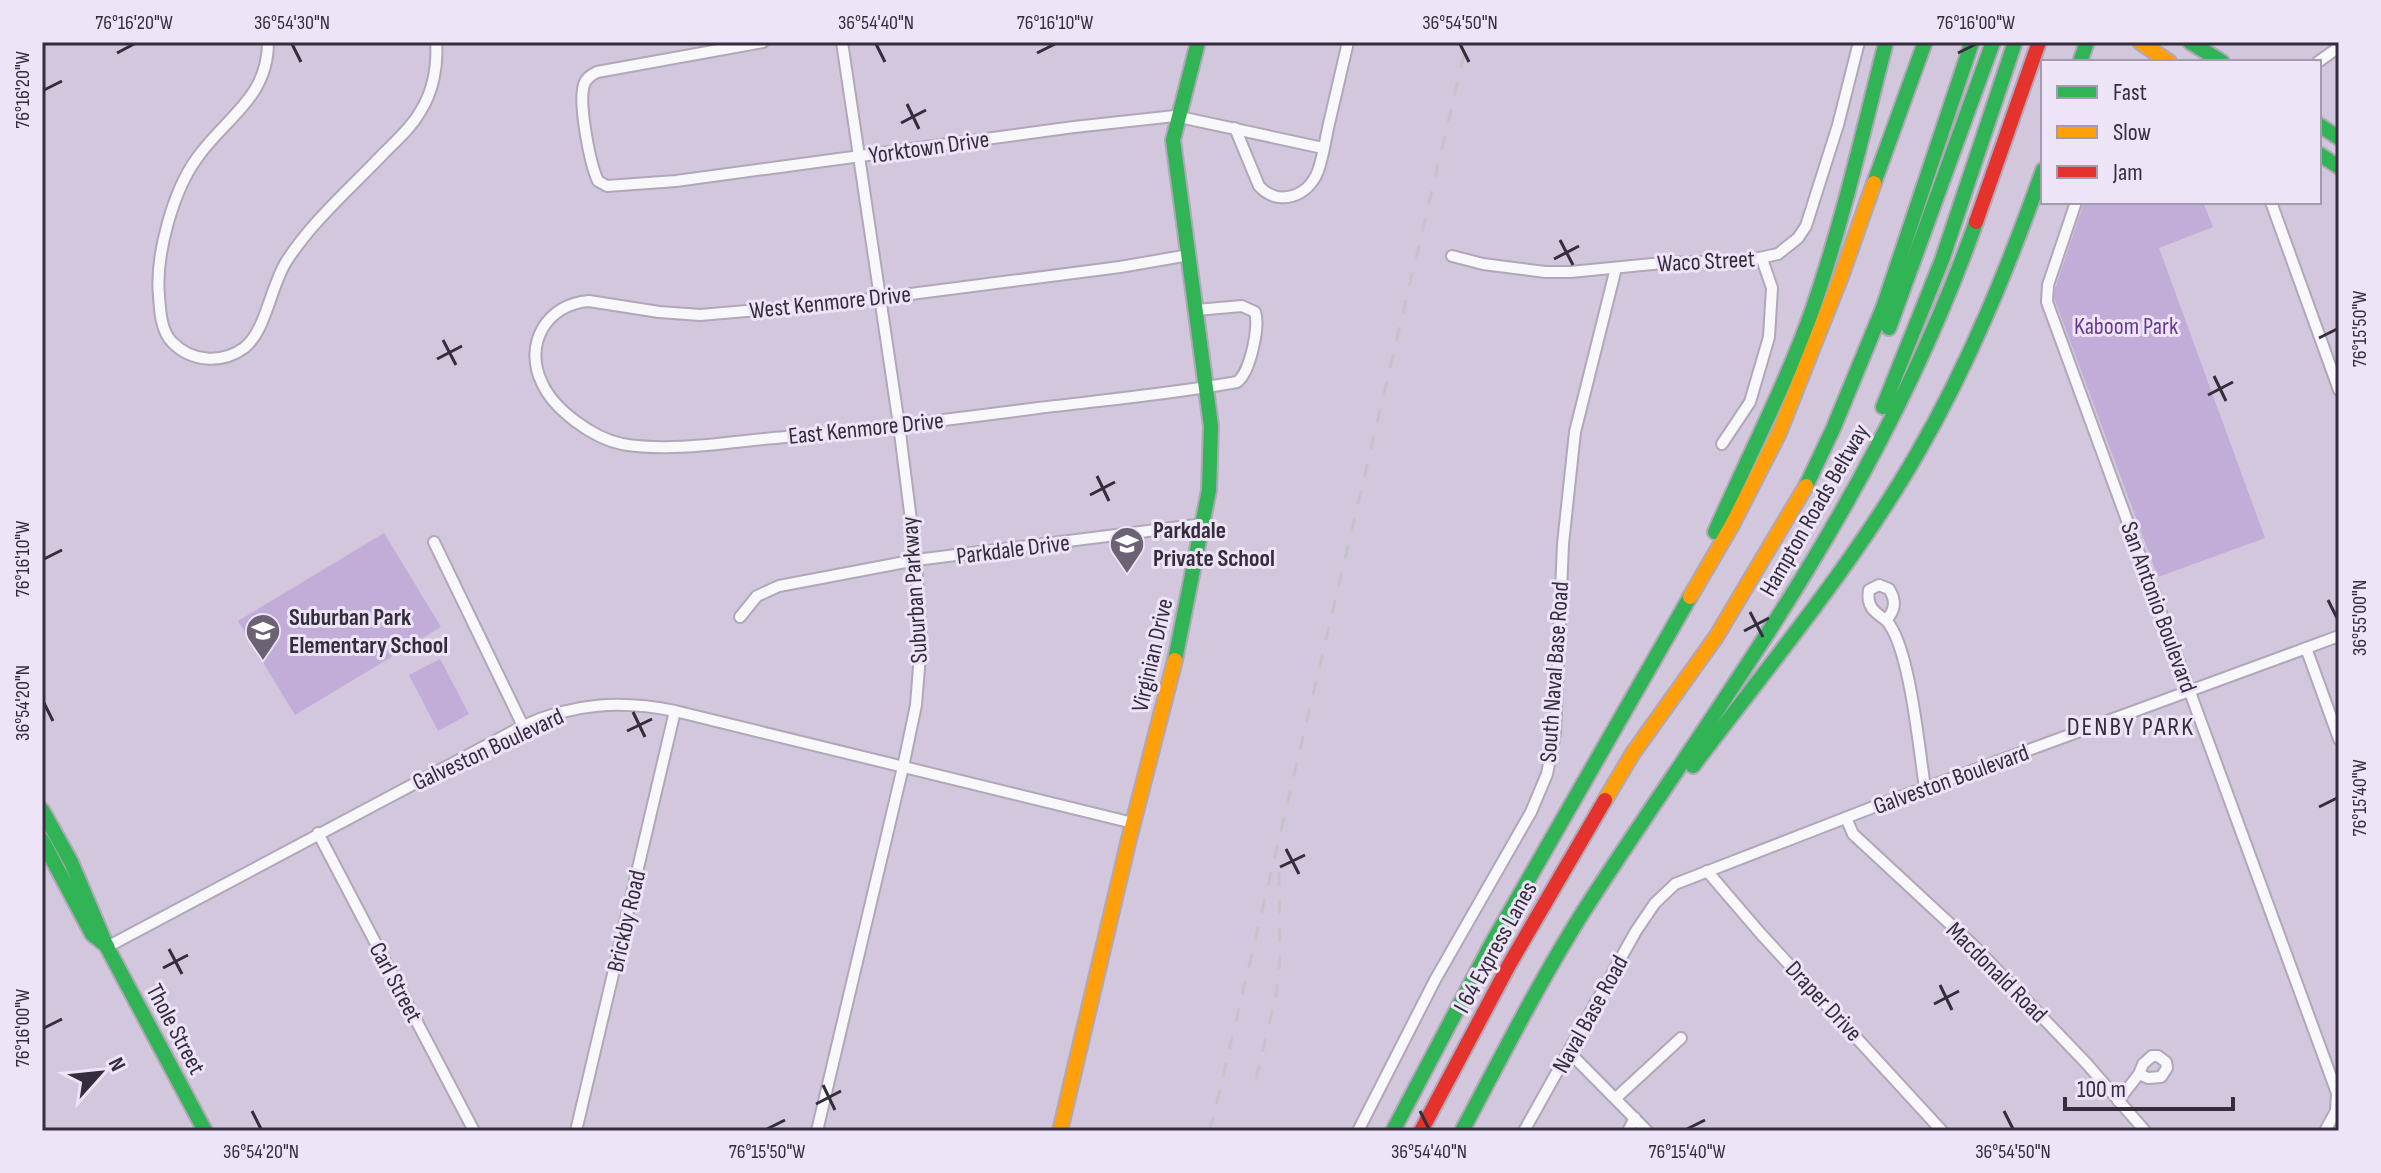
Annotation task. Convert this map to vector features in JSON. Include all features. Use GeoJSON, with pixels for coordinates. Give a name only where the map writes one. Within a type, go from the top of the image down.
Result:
{"type":"FeatureCollection","features":[{"type":"Feature","properties":{"kind":"main road","name":"Virginian Drive"},"geometry":{"type":"LineString","coordinates":[[1060,1131],[1175,659],[1204,524],[1212,451],[1189,255],[1173,151],[1174,130],[1198,42]]}},
{"type":"Feature","properties":{"kind":"main road"},"geometry":{"type":"LineString","coordinates":[[1680,617],[1726,506],[1784,382],[1813,308],[1886,42]]}},
{"type":"Feature","properties":{"kind":"main road"},"geometry":{"type":"LineString","coordinates":[[1393,1131],[1499,930],[1751,490],[1794,398],[1925,42]]}},
{"type":"Feature","properties":{"kind":"main road"},"geometry":{"type":"LineString","coordinates":[[1614,789],[1633,753],[1716,637],[1809,481],[1883,308],[1972,42]]}},
{"type":"Feature","properties":{"kind":"main road"},"geometry":{"type":"LineString","coordinates":[[1614,789],[1747,599],[1807,501],[1838,441],[1903,294],[1993,42]]}},
{"type":"Feature","properties":{"kind":"main road"},"geometry":{"type":"LineString","coordinates":[[1759,645],[1794,568],[1834,501],[1885,404],[1942,260],[2015,42]]}},
{"type":"Feature","properties":{"kind":"main road","name":"Hampton Roads Beltway"},"geometry":{"type":"LineString","coordinates":[[1462,1131],[1591,899],[1834,526],[1886,429],[1926,347],[1979,214],[2039,42]]}},
{"type":"Feature","properties":{"kind":"main road"},"geometry":{"type":"LineString","coordinates":[[2140,42],[2166,60]]}},
{"type":"Feature","properties":{"kind":"main road"},"geometry":{"type":"LineString","coordinates":[[2190,42],[2219,60]]}},
{"type":"Feature","properties":{"kind":"main road"},"geometry":{"type":"LineString","coordinates":[[2321,126],[2339,138]]}},
{"type":"Feature","properties":{"kind":"main road"},"geometry":{"type":"LineString","coordinates":[[2321,155],[2339,167]]}},
{"type":"Feature","properties":{"kind":"main road"},"geometry":{"type":"LineString","coordinates":[[1501,1056],[1550,986],[1671,795],[1840,571],[1916,455],[1950,395],[1980,330],[2041,176]]}},
{"type":"Feature","properties":{"kind":"main road","name":"I 64 Express Lanes"},"geometry":{"type":"LineString","coordinates":[[1421,1131],[1509,965],[1614,789]]}},
{"type":"Feature","properties":{"kind":"main road","name":"Thole Street"},"geometry":{"type":"LineString","coordinates":[[42,810],[71,862],[71,881]]}},
{"type":"Feature","properties":{"kind":"main road","name":"Thole Street"},"geometry":{"type":"LineString","coordinates":[[42,840],[101,929],[107,947],[205,1131]]}},
{"type":"Feature","properties":{"kind":"street"},"geometry":{"type":"LineString","coordinates":[[268,42],[266,63],[254,95],[197,158],[185,177],[163,245],[158,291],[166,335],[190,355],[211,359],[234,354],[244,348],[259,330],[269,297],[288,259],[314,227],[409,128],[423,107],[432,83],[436,42]]}},
{"type":"Feature","properties":{"kind":"street","name":"Yorktown Drive"},"geometry":{"type":"LineString","coordinates":[[763,42],[597,72],[587,79],[583,89],[587,144],[595,176],[601,184],[676,181],[1074,127],[1179,116],[1323,148]]}},
{"type":"Feature","properties":{"kind":"street","name":"Suburban Parkway"},"geometry":{"type":"LineString","coordinates":[[817,1131],[903,767],[919,678],[921,618],[899,425],[842,42]]}},
{"type":"Feature","properties":{"kind":"street"},"geometry":{"type":"LineString","coordinates":[[1235,128],[1259,186],[1271,196],[1279,198],[1297,195],[1306,189],[1318,171],[1348,42]]}},
{"type":"Feature","properties":{"kind":"street","name":"Waco Street"},"geometry":{"type":"LineString","coordinates":[[1452,256],[1483,264],[1545,272],[1762,259],[1778,254],[1788,248],[1806,226],[1838,125],[1859,42]]}},
{"type":"Feature","properties":{"kind":"street"},"geometry":{"type":"LineString","coordinates":[[2321,60],[2339,47]]}},
{"type":"Feature","properties":{"kind":"street","name":"San Antonio Boulevard"},"geometry":{"type":"LineString","coordinates":[[2075,204],[2048,285],[2047,302],[2309,1013],[2338,1100]]}},
{"type":"Feature","properties":{"kind":"street"},"geometry":{"type":"LineString","coordinates":[[2272,204],[2339,390]]}},
{"type":"Feature","properties":{"kind":"street","name":"West Kenmore Drive"},"geometry":{"type":"LineString","coordinates":[[544,388],[535,359],[540,331],[557,310],[578,302],[700,315],[881,298],[1189,255]]}},
{"type":"Feature","properties":{"kind":"street"},"geometry":{"type":"LineString","coordinates":[[1722,444],[1750,402],[1769,337],[1772,288],[1762,259]]}},
{"type":"Feature","properties":{"kind":"street","name":"South Naval Base Road"},"geometry":{"type":"LineString","coordinates":[[1358,1131],[1435,980],[1531,812],[1547,774],[1555,734],[1563,544],[1575,432],[1616,268]]}},
{"type":"Feature","properties":{"kind":"street","name":"East Kenmore Drive"},"geometry":{"type":"LineString","coordinates":[[544,388],[560,407],[582,425],[621,444],[691,445],[899,425],[1237,382],[1246,372],[1257,317],[1249,308],[1242,306],[1196,310]]}},
{"type":"Feature","properties":{"kind":"street","name":"Parkdale Drive"},"geometry":{"type":"LineString","coordinates":[[740,617],[757,596],[779,586],[916,560],[1204,524]]}},
{"type":"Feature","properties":{"kind":"street"},"geometry":{"type":"LineString","coordinates":[[434,542],[523,726]]}},
{"type":"Feature","properties":{"kind":"street"},"geometry":{"type":"LineString","coordinates":[[1886,620],[1892,627],[1907,673],[1925,788]]}},
{"type":"Feature","properties":{"kind":"street","name":"Galveston Boulevard"},"geometry":{"type":"LineString","coordinates":[[1659,898],[1675,884],[1707,871],[2339,636]]}},
{"type":"Feature","properties":{"kind":"street"},"geometry":{"type":"LineString","coordinates":[[2306,648],[2339,739]]}},
{"type":"Feature","properties":{"kind":"street","name":"Galveston Boulevard"},"geometry":{"type":"LineString","coordinates":[[107,947],[523,726],[564,710],[607,704],[645,705],[675,711],[1133,823]]}},
{"type":"Feature","properties":{"kind":"street","name":"Brickby Road"},"geometry":{"type":"LineString","coordinates":[[576,1131],[675,711]]}},
{"type":"Feature","properties":{"kind":"street","name":"Macdonald Road"},"geometry":{"type":"LineString","coordinates":[[1846,818],[1853,834],[1985,958],[2145,1131]]}},
{"type":"Feature","properties":{"kind":"street","name":"Carl Street"},"geometry":{"type":"LineString","coordinates":[[318,833],[474,1131]]}},
{"type":"Feature","properties":{"kind":"street","name":"Draper Drive"},"geometry":{"type":"LineString","coordinates":[[1707,871],[1942,1131]]}},
{"type":"Feature","properties":{"kind":"street","name":"Naval Base Road"},"geometry":{"type":"LineString","coordinates":[[1524,1131],[1636,931],[1659,898]]}},
{"type":"Feature","properties":{"kind":"street"},"geometry":{"type":"LineString","coordinates":[[1616,1098],[1681,1038]]}},
{"type":"Feature","properties":{"kind":"street"},"geometry":{"type":"LineString","coordinates":[[1569,1052],[1647,1131]]}},
{"type":"Feature","properties":{"kind":"street"},"geometry":{"type":"LineString","coordinates":[[2118,1101],[2139,1074]]}},
{"type":"Feature","properties":{"kind":"street"},"geometry":{"type":"LineString","coordinates":[[2325,1131],[2336,1111],[2338,1100]]}},
{"type":"Feature","properties":{"kind":"street"},"geometry":{"type":"LineString","coordinates":[[1628,1131],[1635,1118]]}},
{"type":"Feature","properties":{"kind":"green space","name":"Kaboom Park"},"geometry":{"type":"Polygon","coordinates":[[[2083,204],[2204,204],[2213,227],[2159,248],[2265,538],[2158,577],[2053,295],[2083,204]]]}},
{"type":"Feature","properties":{"kind":"green space"},"geometry":{"type":"Polygon","coordinates":[[[384,533],[441,627],[295,715],[238,621],[384,533]]]}},
{"type":"Feature","properties":{"kind":"green space"},"geometry":{"type":"Polygon","coordinates":[[[440,659],[469,714],[438,731],[409,675],[440,659]]]}},
{"type":"Feature","properties":{"kind":"railway"},"geometry":{"type":"LineString","coordinates":[[1210,1131],[1467,42]]}},
{"type":"Feature","properties":{"kind":"railway"},"geometry":{"type":"LineString","coordinates":[[1256,1079],[1276,995],[1280,957],[1279,870]]}},
{"type":"Feature","properties":{"kind":"traffic: fast"},"geometry":{"type":"LineString","coordinates":[[1175,660],[1209,490],[1211,426],[1173,140],[1198,42]]}},
{"type":"Feature","properties":{"kind":"traffic: fast"},"geometry":{"type":"LineString","coordinates":[[1715,532],[1779,393],[1813,308],[1843,209],[1886,42]]}},
{"type":"Feature","properties":{"kind":"traffic: fast"},"geometry":{"type":"LineString","coordinates":[[1874,183],[1925,42]]}},
{"type":"Feature","properties":{"kind":"traffic: fast"},"geometry":{"type":"LineString","coordinates":[[1806,486],[1883,308],[1972,42]]}},
{"type":"Feature","properties":{"kind":"traffic: fast"},"geometry":{"type":"LineString","coordinates":[[1889,328],[1993,42]]}},
{"type":"Feature","properties":{"kind":"traffic: fast"},"geometry":{"type":"LineString","coordinates":[[1883,407],[1942,260],[2015,42]]}},
{"type":"Feature","properties":{"kind":"traffic: fast"},"geometry":{"type":"LineString","coordinates":[[2081,60],[2087,42]]}},
{"type":"Feature","properties":{"kind":"traffic: fast"},"geometry":{"type":"LineString","coordinates":[[2190,42],[2219,60]]}},
{"type":"Feature","properties":{"kind":"traffic: fast"},"geometry":{"type":"LineString","coordinates":[[2321,126],[2339,138]]}},
{"type":"Feature","properties":{"kind":"traffic: fast"},"geometry":{"type":"LineString","coordinates":[[2321,155],[2339,167]]}},
{"type":"Feature","properties":{"kind":"traffic: fast"},"geometry":{"type":"LineString","coordinates":[[1693,766],[1838,575],[1917,454],[1954,385],[1986,315],[2041,175]]}},
{"type":"Feature","properties":{"kind":"traffic: fast"},"geometry":{"type":"LineString","coordinates":[[1462,1131],[1568,936],[1778,617],[1829,533],[1877,447],[1920,359],[1976,222]]}},
{"type":"Feature","properties":{"kind":"traffic: fast"},"geometry":{"type":"LineString","coordinates":[[1393,1131],[1492,943],[1690,597]]}},
{"type":"Feature","properties":{"kind":"traffic: fast"},"geometry":{"type":"LineString","coordinates":[[42,810],[71,862],[107,947],[205,1131]]}},
{"type":"Feature","properties":{"kind":"traffic: fast"},"geometry":{"type":"LineString","coordinates":[[42,840],[92,934],[107,946]]}},
{"type":"Feature","properties":{"kind":"traffic: slow"},"geometry":{"type":"LineString","coordinates":[[2140,42],[2166,60]]}},
{"type":"Feature","properties":{"kind":"traffic: slow"},"geometry":{"type":"LineString","coordinates":[[1690,597],[1732,525],[1779,433],[1842,274],[1874,183]]}},
{"type":"Feature","properties":{"kind":"traffic: slow"},"geometry":{"type":"LineString","coordinates":[[1605,800],[1633,753],[1716,637],[1806,486]]}},
{"type":"Feature","properties":{"kind":"traffic: slow"},"geometry":{"type":"LineString","coordinates":[[1060,1131],[1175,660]]}},
{"type":"Feature","properties":{"kind":"traffic: jam"},"geometry":{"type":"LineString","coordinates":[[1976,222],[2039,42]]}},
{"type":"Feature","properties":{"kind":"traffic: jam"},"geometry":{"type":"LineString","coordinates":[[1421,1131],[1509,965],[1605,800]]}},
{"type":"Feature","properties":{"kind":"place","name":"Parkdale Private School"},"geometry":{"type":"Point","coordinates":[1127,575]}},
{"type":"Feature","properties":{"kind":"place","name":"Suburban Park Elementary School"},"geometry":{"type":"Point","coordinates":[263,662]}},
{"type":"Feature","properties":{"kind":"district","name":"DENBY PARK"},"geometry":{"type":"Point","coordinates":[2131,726]}}]}
